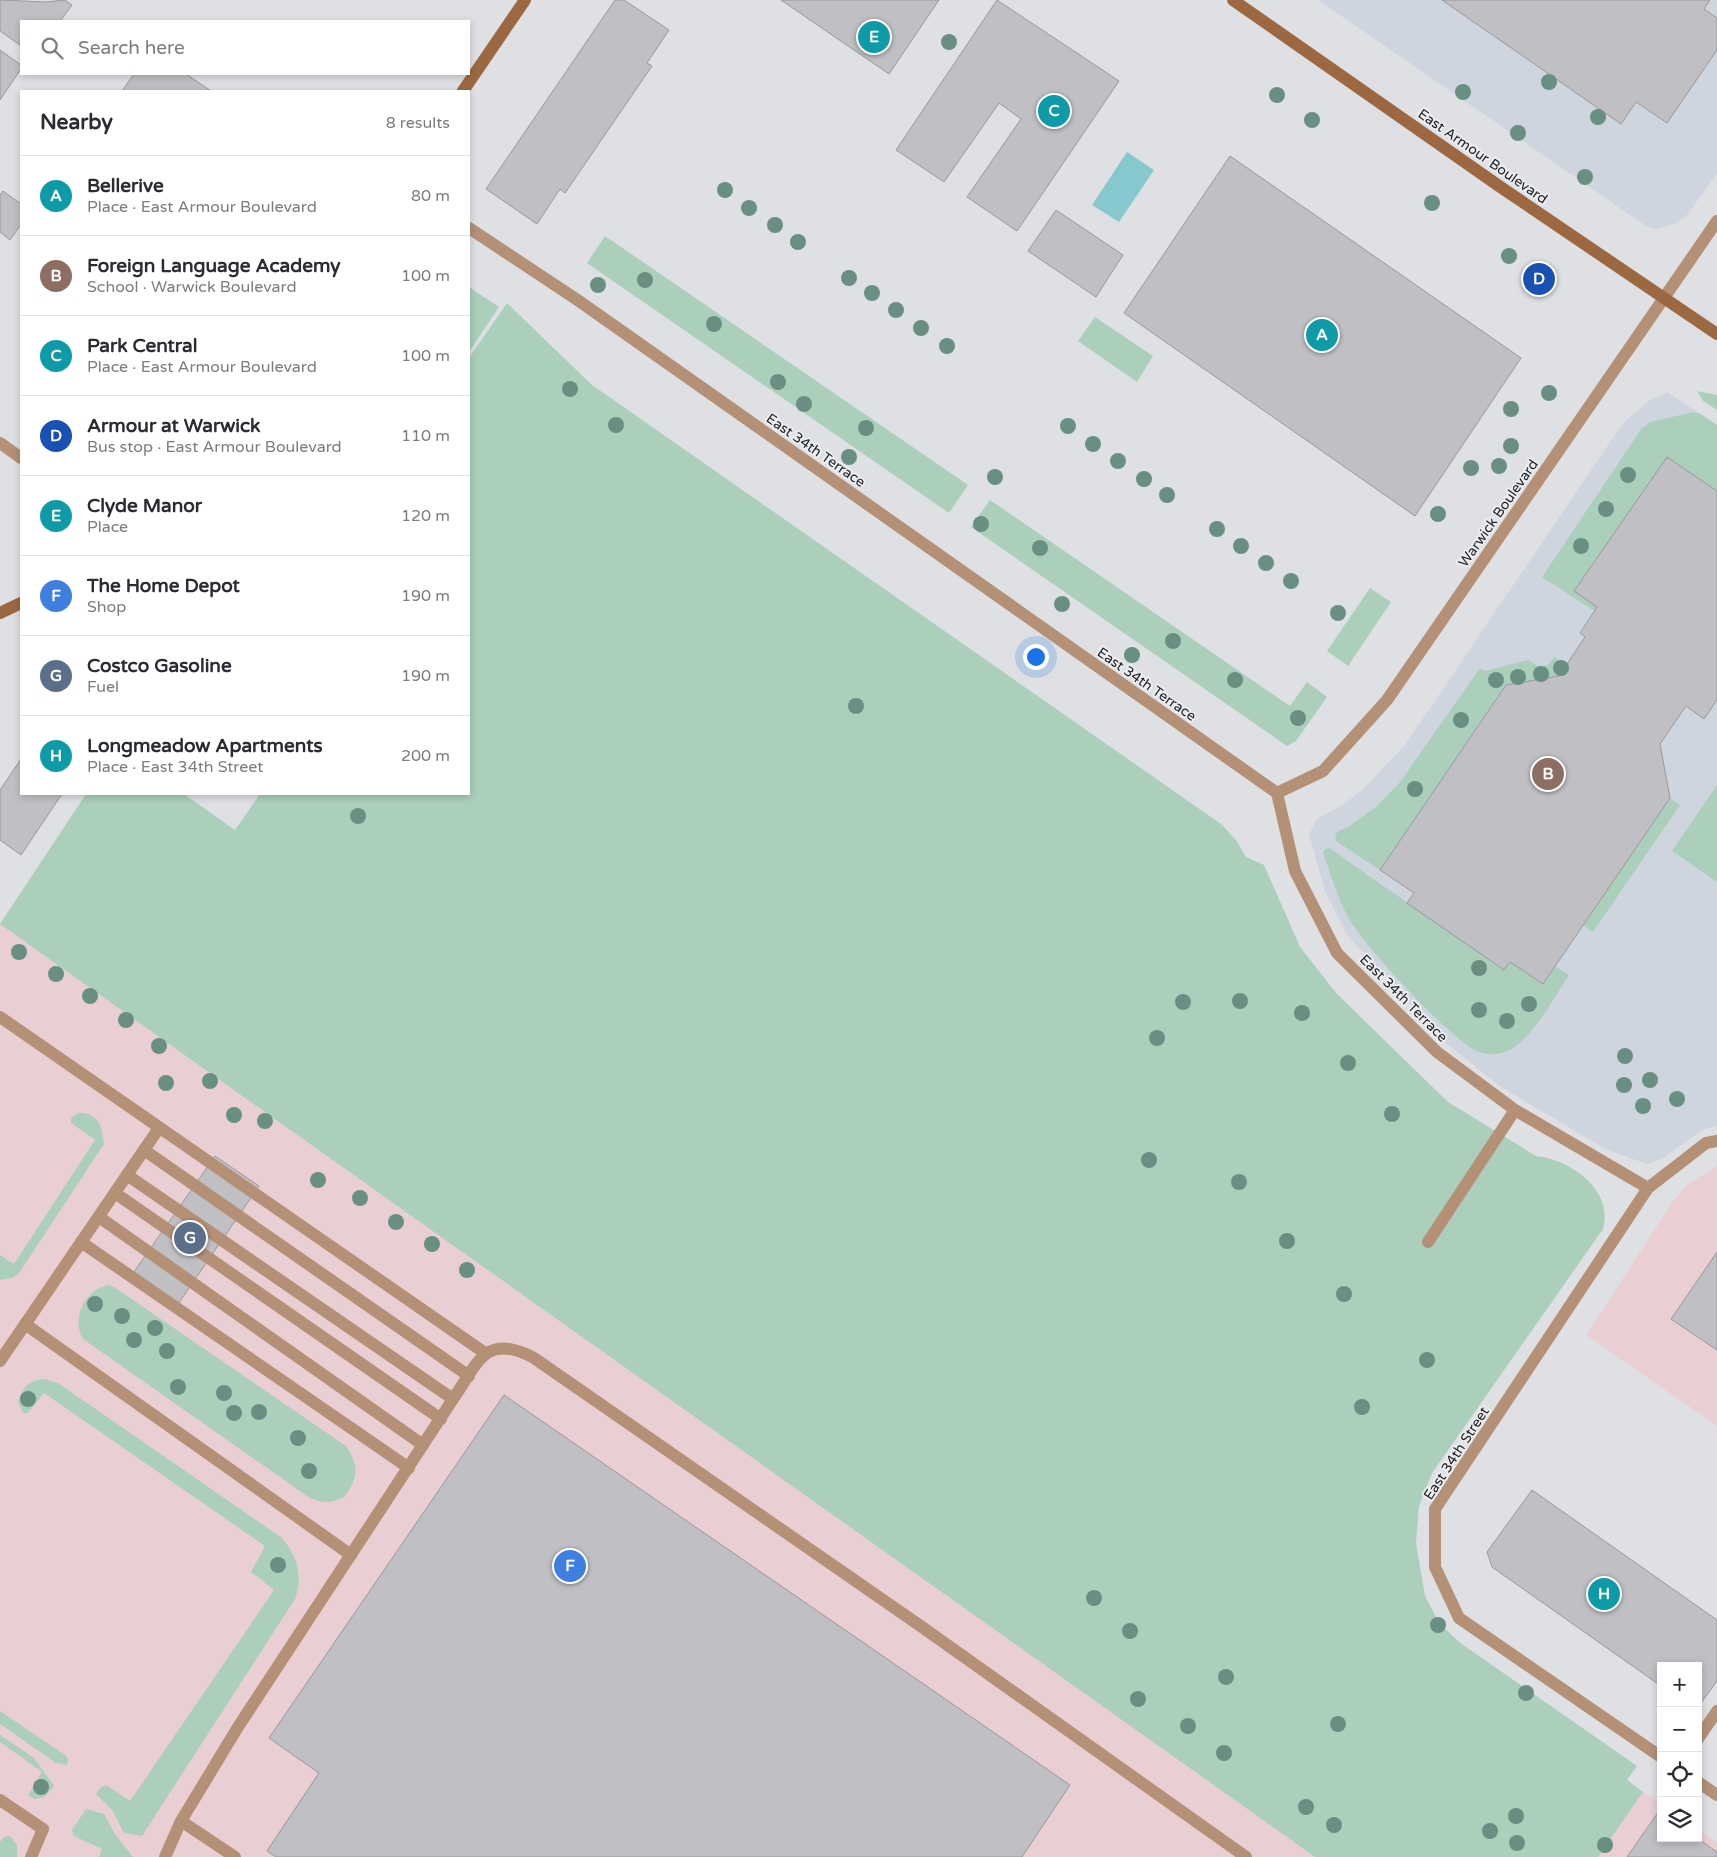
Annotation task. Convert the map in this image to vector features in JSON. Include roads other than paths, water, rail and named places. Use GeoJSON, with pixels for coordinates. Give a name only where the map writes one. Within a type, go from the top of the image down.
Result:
{"type":"FeatureCollection","features":[{"type":"Feature","properties":{"kind":"main road"},"geometry":{"type":"LineString","coordinates":[[464,90],[525,0]]}},
{"type":"Feature","properties":{"kind":"main road","name":"East Armour Boulevard"},"geometry":{"type":"LineString","coordinates":[[1233,0],[1499,186],[1717,334]]}},
{"type":"Feature","properties":{"kind":"main road"},"geometry":{"type":"LineString","coordinates":[[0,613],[20,603]]}},
{"type":"Feature","properties":{"kind":"street","name":"Warwick Boulevard"},"geometry":{"type":"LineString","coordinates":[[1276,793],[1323,771],[1387,700],[1717,221]]}},
{"type":"Feature","properties":{"kind":"street","name":"East 34th Terrace"},"geometry":{"type":"LineString","coordinates":[[470,229],[579,301],[1276,793],[1295,871],[1337,953],[1437,1052],[1515,1110],[1648,1188]]}},
{"type":"Feature","properties":{"kind":"street"},"geometry":{"type":"LineString","coordinates":[[0,443],[20,457]]}},
{"type":"Feature","properties":{"kind":"street"},"geometry":{"type":"LineString","coordinates":[[0,1018],[485,1353]]}},
{"type":"Feature","properties":{"kind":"street"},"geometry":{"type":"LineString","coordinates":[[1428,1242],[1515,1110]]}},
{"type":"Feature","properties":{"kind":"street"},"geometry":{"type":"LineString","coordinates":[[0,1362],[159,1128]]}},
{"type":"Feature","properties":{"kind":"street"},"geometry":{"type":"LineString","coordinates":[[1648,1188],[1706,1143],[1717,1141]]}},
{"type":"Feature","properties":{"kind":"street"},"geometry":{"type":"LineString","coordinates":[[144,1150],[469,1376]]}},
{"type":"Feature","properties":{"kind":"street"},"geometry":{"type":"LineString","coordinates":[[127,1175],[453,1399]]}},
{"type":"Feature","properties":{"kind":"street","name":"East 34th Street"},"geometry":{"type":"LineString","coordinates":[[1648,1188],[1435,1509],[1435,1567],[1459,1618],[1657,1754]]}},
{"type":"Feature","properties":{"kind":"street"},"geometry":{"type":"LineString","coordinates":[[115,1192],[441,1419]]}},
{"type":"Feature","properties":{"kind":"street"},"geometry":{"type":"LineString","coordinates":[[99,1217],[424,1446]]}},
{"type":"Feature","properties":{"kind":"street"},"geometry":{"type":"LineString","coordinates":[[81,1242],[408,1468]]}},
{"type":"Feature","properties":{"kind":"street"},"geometry":{"type":"LineString","coordinates":[[25,1324],[351,1555]]}},
{"type":"Feature","properties":{"kind":"street"},"geometry":{"type":"LineString","coordinates":[[165,1857],[182,1821],[238,1726],[424,1446],[453,1399],[485,1353],[494,1348],[503,1347],[520,1350],[534,1358],[914,1622],[1246,1857]]}},
{"type":"Feature","properties":{"kind":"street"},"geometry":{"type":"LineString","coordinates":[[1702,1733],[1717,1711]]}},
{"type":"Feature","properties":{"kind":"street"},"geometry":{"type":"LineString","coordinates":[[1702,1785],[1717,1795]]}},
{"type":"Feature","properties":{"kind":"street"},"geometry":{"type":"LineString","coordinates":[[0,1800],[42,1829],[31,1857]]}},
{"type":"Feature","properties":{"kind":"street"},"geometry":{"type":"LineString","coordinates":[[182,1821],[236,1857]]}},
{"type":"Feature","properties":{"kind":"water"},"geometry":{"type":"Polygon","coordinates":[[[1127,152],[1154,170],[1119,222],[1092,205],[1127,152]]]}},
{"type":"Feature","properties":{"kind":"place","name":"Clyde Manor"},"geometry":{"type":"Point","coordinates":[874,37]}},
{"type":"Feature","properties":{"kind":"place","name":"Park Central"},"geometry":{"type":"Point","coordinates":[1054,111]}},
{"type":"Feature","properties":{"kind":"place","name":"Armour at Warwick"},"geometry":{"type":"Point","coordinates":[1539,279]}},
{"type":"Feature","properties":{"kind":"place","name":"Bellerive"},"geometry":{"type":"Point","coordinates":[1322,335]}},
{"type":"Feature","properties":{"kind":"place","name":"Foreign Language Academy"},"geometry":{"type":"Point","coordinates":[1548,774]}},
{"type":"Feature","properties":{"kind":"place","name":"Costco Gasoline"},"geometry":{"type":"Point","coordinates":[190,1238]}},
{"type":"Feature","properties":{"kind":"place","name":"The Home Depot"},"geometry":{"type":"Point","coordinates":[570,1566]}},
{"type":"Feature","properties":{"kind":"place","name":"Longmeadow Apartments"},"geometry":{"type":"Point","coordinates":[1604,1594]}}]}
